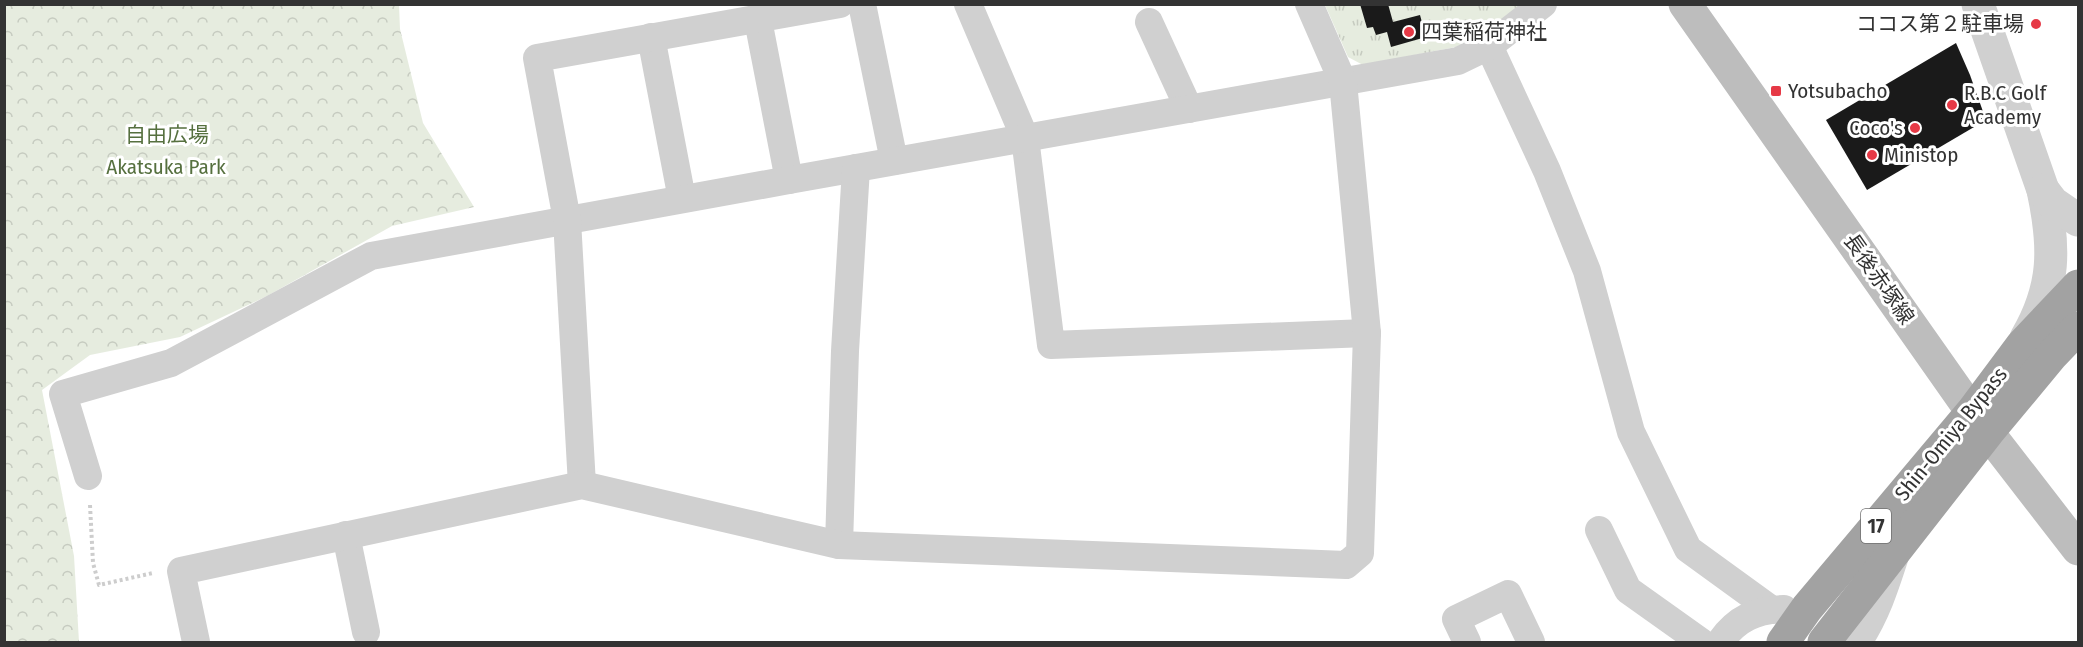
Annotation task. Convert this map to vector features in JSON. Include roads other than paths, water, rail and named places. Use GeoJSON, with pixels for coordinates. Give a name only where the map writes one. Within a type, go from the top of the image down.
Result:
{"type":"FeatureCollection","features":[{"type":"Feature","properties":{"kind":"highway","name":"Shin-Omiya Bypass"},"geometry":{"type":"LineString","coordinates":[[1824,642],[1898,549],[1980,422],[2022,345],[2079,286]]}},
{"type":"Feature","properties":{"kind":"highway","name":"Shin-Omiya Bypass"},"geometry":{"type":"LineString","coordinates":[[1782,642],[1807,608],[1980,422],[2079,328]]}},
{"type":"Feature","properties":{"kind":"main road","name":"長後赤塚線"},"geometry":{"type":"LineString","coordinates":[[1685,4],[1980,422],[2079,549]]}},
{"type":"Feature","properties":{"kind":"street"},"geometry":{"type":"LineString","coordinates":[[582,485],[567,220],[537,58],[840,4]]}},
{"type":"Feature","properties":{"kind":"street"},"geometry":{"type":"LineString","coordinates":[[862,4],[894,161]]}},
{"type":"Feature","properties":{"kind":"street"},"geometry":{"type":"LineString","coordinates":[[968,4],[1025,138],[1051,345],[1367,333]]}},
{"type":"Feature","properties":{"kind":"street"},"geometry":{"type":"LineString","coordinates":[[196,642],[181,571],[582,485],[839,545],[1346,566],[1360,553],[1367,333],[1343,82],[1309,4]]}},
{"type":"Feature","properties":{"kind":"street"},"geometry":{"type":"LineString","coordinates":[[88,476],[63,394],[171,363],[371,256],[1458,61],[1489,46],[1543,4]]}},
{"type":"Feature","properties":{"kind":"street"},"geometry":{"type":"LineString","coordinates":[[1978,4],[2043,190],[2049,220],[2051,267],[2043,303],[2022,345]]}},
{"type":"Feature","properties":{"kind":"street"},"geometry":{"type":"LineString","coordinates":[[758,20],[789,180]]}},
{"type":"Feature","properties":{"kind":"street"},"geometry":{"type":"LineString","coordinates":[[1149,22],[1189,109]]}},
{"type":"Feature","properties":{"kind":"street"},"geometry":{"type":"LineString","coordinates":[[651,37],[682,199]]}},
{"type":"Feature","properties":{"kind":"street"},"geometry":{"type":"LineString","coordinates":[[1489,46],[1547,171],[1587,271],[1631,432],[1688,549],[1772,610]]}},
{"type":"Feature","properties":{"kind":"street"},"geometry":{"type":"LineString","coordinates":[[839,545],[845,351],[856,168]]}},
{"type":"Feature","properties":{"kind":"street"},"geometry":{"type":"LineString","coordinates":[[2043,190],[2053,203],[2079,220]]}},
{"type":"Feature","properties":{"kind":"street"},"geometry":{"type":"LineString","coordinates":[[1599,530],[1628,590],[1701,642]]}},
{"type":"Feature","properties":{"kind":"street"},"geometry":{"type":"LineString","coordinates":[[346,535],[366,632]]}},
{"type":"Feature","properties":{"kind":"street","name":"17"},"geometry":{"type":"LineString","coordinates":[[1858,642],[1880,604],[1898,549]]}},
{"type":"Feature","properties":{"kind":"street"},"geometry":{"type":"LineString","coordinates":[[1467,642],[1456,619],[1508,594],[1531,642]]}},
{"type":"Feature","properties":{"kind":"street"},"geometry":{"type":"LineString","coordinates":[[1720,642],[1735,624],[1746,616],[1772,610],[1807,608]]}},
{"type":"Feature","properties":{"kind":"place","name":"ココス第２駐車場"},"geometry":{"type":"Point","coordinates":[2036,24]}},
{"type":"Feature","properties":{"kind":"place","name":"四葉稲荷神社"},"geometry":{"type":"Point","coordinates":[1409,32]}},
{"type":"Feature","properties":{"kind":"place","name":"Yotsubacho"},"geometry":{"type":"Point","coordinates":[1776,91]}},
{"type":"Feature","properties":{"kind":"place","name":"R.B.C Golf Academy"},"geometry":{"type":"Point","coordinates":[1952,105]}},
{"type":"Feature","properties":{"kind":"place","name":"Coco's"},"geometry":{"type":"Point","coordinates":[1915,128]}},
{"type":"Feature","properties":{"kind":"place","name":"Ministop"},"geometry":{"type":"Point","coordinates":[1872,155]}},
{"type":"Feature","properties":{"kind":"park label","name":"自由広場"},"geometry":{"type":"Point","coordinates":[167,135]}},
{"type":"Feature","properties":{"kind":"park label","name":"Akatsuka Park"},"geometry":{"type":"Point","coordinates":[166,167]}}]}
